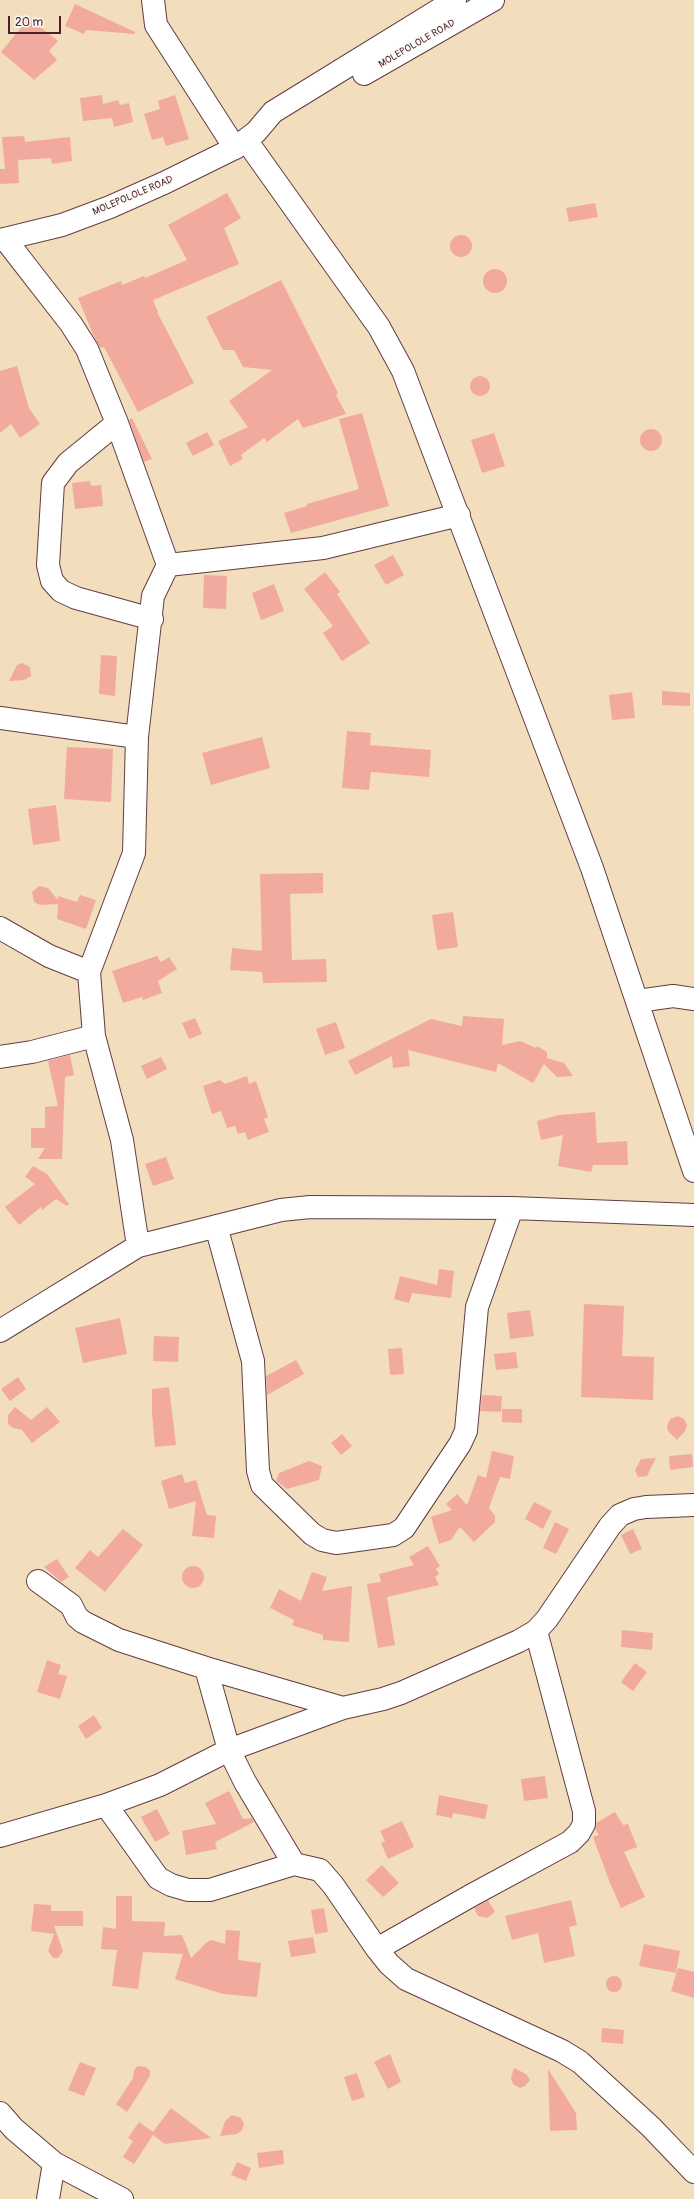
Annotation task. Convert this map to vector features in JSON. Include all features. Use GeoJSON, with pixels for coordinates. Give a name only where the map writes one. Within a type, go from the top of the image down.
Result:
{"type":"FeatureCollection","features":[{"type":"Feature","properties":{"kind":"street"},"geometry":{"type":"LineString","coordinates":[[153,0],[156,25],[246,140],[379,327],[392,348],[403,371],[592,868],[694,1171]]}},
{"type":"Feature","properties":{"kind":"street","name":"MOLEPOLOLE ROAD"},"geometry":{"type":"LineString","coordinates":[[246,140],[273,112],[455,0]]}},
{"type":"Feature","properties":{"kind":"street","name":"MOLEPOLOLE ROAD"},"geometry":{"type":"LineString","coordinates":[[2,240],[62,225],[110,208],[164,183],[246,140],[280,126],[326,96],[493,0]]}},
{"type":"Feature","properties":{"kind":"street"},"geometry":{"type":"LineString","coordinates":[[2,240],[71,324],[87,349],[117,423],[168,565],[154,596],[137,737],[134,853],[89,972],[94,1036],[122,1140],[138,1246]]}},
{"type":"Feature","properties":{"kind":"street"},"geometry":{"type":"LineString","coordinates":[[117,423],[68,463],[59,473],[54,483],[48,565],[52,581],[61,591],[76,598],[152,620]]}},
{"type":"Feature","properties":{"kind":"street"},"geometry":{"type":"LineString","coordinates":[[168,565],[323,548],[459,516]]}},
{"type":"Feature","properties":{"kind":"street"},"geometry":{"type":"LineString","coordinates":[[0,718],[137,737]]}},
{"type":"Feature","properties":{"kind":"street"},"geometry":{"type":"LineString","coordinates":[[0,928],[49,956],[89,972]]}},
{"type":"Feature","properties":{"kind":"street"},"geometry":{"type":"LineString","coordinates":[[638,1001],[673,996],[694,999]]}},
{"type":"Feature","properties":{"kind":"street"},"geometry":{"type":"LineString","coordinates":[[0,1057],[32,1052],[94,1036]]}},
{"type":"Feature","properties":{"kind":"street"},"geometry":{"type":"LineString","coordinates":[[0,1331],[138,1246],[281,1210],[310,1207],[512,1208],[694,1215]]}},
{"type":"Feature","properties":{"kind":"street"},"geometry":{"type":"LineString","coordinates":[[216,1226],[253,1361],[258,1472],[262,1485],[312,1534],[322,1540],[336,1543],[393,1535],[404,1528],[460,1444],[466,1431],[477,1307],[512,1208]]}},
{"type":"Feature","properties":{"kind":"street"},"geometry":{"type":"LineString","coordinates":[[0,1836],[106,1805],[160,1785],[229,1750],[343,1708],[383,1699],[401,1693],[520,1641],[536,1631],[547,1619],[610,1526],[620,1515],[634,1509],[646,1507],[694,1505]]}},
{"type":"Feature","properties":{"kind":"street"},"geometry":{"type":"LineString","coordinates":[[38,1581],[72,1605],[77,1616],[94,1629],[119,1640],[206,1668],[343,1708]]}},
{"type":"Feature","properties":{"kind":"street"},"geometry":{"type":"LineString","coordinates":[[377,1949],[472,1894],[570,1842],[579,1833],[584,1824],[584,1811],[536,1631]]}},
{"type":"Feature","properties":{"kind":"street"},"geometry":{"type":"LineString","coordinates":[[206,1668],[229,1750],[245,1782],[294,1864]]}},
{"type":"Feature","properties":{"kind":"street"},"geometry":{"type":"LineString","coordinates":[[106,1805],[158,1878],[171,1886],[188,1890],[210,1890],[294,1864],[320,1870],[333,1885],[377,1949],[389,1964],[406,1979],[562,2051],[580,2062],[651,2127],[694,2172]]}},
{"type":"Feature","properties":{"kind":"street"},"geometry":{"type":"LineString","coordinates":[[0,2113],[14,2129],[54,2163],[122,2199]]}},
{"type":"Feature","properties":{"kind":"street"},"geometry":{"type":"LineString","coordinates":[[48,2199],[54,2163]]}},
{"type":"Feature","properties":{"kind":"building"},"geometry":{"type":"Polygon","coordinates":[[[75,4],[135,32],[135,34],[86,30],[84,34],[65,26],[75,4]]]}},
{"type":"Feature","properties":{"kind":"building"},"geometry":{"type":"Polygon","coordinates":[[[29,18],[58,41],[49,51],[57,60],[34,80],[1,52],[29,18]]]}},
{"type":"Feature","properties":{"kind":"building"},"geometry":{"type":"Polygon","coordinates":[[[102,95],[103,104],[118,100],[120,105],[129,103],[133,122],[114,127],[112,118],[83,121],[80,98],[102,95]]]}},
{"type":"Feature","properties":{"kind":"building"},"geometry":{"type":"Polygon","coordinates":[[[175,95],[189,139],[166,146],[163,137],[152,140],[144,114],[160,109],[158,101],[175,95]]]}},
{"type":"Feature","properties":{"kind":"building"},"geometry":{"type":"Polygon","coordinates":[[[24,136],[25,142],[70,137],[72,161],[52,164],[51,158],[18,160],[19,183],[0,184],[0,169],[5,169],[2,137],[24,136]]]}},
{"type":"Feature","properties":{"kind":"building"},"geometry":{"type":"Polygon","coordinates":[[[227,193],[241,218],[224,228],[239,264],[153,300],[157,312],[194,383],[138,412],[104,347],[100,348],[78,298],[121,281],[122,285],[144,276],[145,278],[187,260],[168,225],[227,193]]]}},
{"type":"Feature","properties":{"kind":"building"},"geometry":{"type":"Polygon","coordinates":[[[595,203],[598,217],[569,222],[566,208],[595,203]]]}},
{"type":"Feature","properties":{"kind":"building"},"geometry":{"type":"Polygon","coordinates":[[[457,235],[465,235],[472,242],[472,250],[465,257],[457,257],[450,250],[450,242],[457,235]]]}},
{"type":"Feature","properties":{"kind":"building"},"geometry":{"type":"Polygon","coordinates":[[[495,269],[503,273],[507,281],[503,289],[495,293],[487,289],[483,281],[487,273],[495,269]]]}},
{"type":"Feature","properties":{"kind":"building"},"geometry":{"type":"Polygon","coordinates":[[[281,280],[338,393],[336,395],[346,414],[303,428],[298,419],[267,442],[264,438],[241,455],[243,459],[230,466],[218,441],[248,427],[229,401],[272,370],[243,367],[234,350],[223,350],[206,317],[281,280]]]}},
{"type":"Feature","properties":{"kind":"building"},"geometry":{"type":"Polygon","coordinates":[[[17,366],[29,408],[40,424],[20,438],[11,424],[0,433],[0,371],[17,366]]]}},
{"type":"Feature","properties":{"kind":"building"},"geometry":{"type":"Polygon","coordinates":[[[476,376],[484,376],[490,382],[490,390],[484,396],[476,396],[470,390],[470,382],[476,376]]]}},
{"type":"Feature","properties":{"kind":"building"},"geometry":{"type":"Polygon","coordinates":[[[362,413],[389,506],[291,533],[284,513],[307,506],[307,504],[359,489],[339,419],[362,413]]]}},
{"type":"Feature","properties":{"kind":"building"},"geometry":{"type":"Polygon","coordinates":[[[132,418],[152,459],[144,462],[129,420],[132,418]]]}},
{"type":"Feature","properties":{"kind":"building"},"geometry":{"type":"Polygon","coordinates":[[[651,429],[659,432],[662,440],[659,448],[651,451],[643,448],[640,440],[643,432],[651,429]]]}},
{"type":"Feature","properties":{"kind":"building"},"geometry":{"type":"Polygon","coordinates":[[[207,432],[214,445],[193,456],[186,443],[207,432]]]}},
{"type":"Feature","properties":{"kind":"building"},"geometry":{"type":"Polygon","coordinates":[[[494,433],[505,466],[482,473],[471,440],[494,433]]]}},
{"type":"Feature","properties":{"kind":"building"},"geometry":{"type":"Polygon","coordinates":[[[90,481],[91,486],[101,485],[103,506],[75,509],[72,483],[90,481]]]}},
{"type":"Feature","properties":{"kind":"building"},"geometry":{"type":"Polygon","coordinates":[[[393,555],[404,575],[386,585],[374,565],[393,555]]]}},
{"type":"Feature","properties":{"kind":"building"},"geometry":{"type":"Polygon","coordinates":[[[325,572],[340,592],[337,594],[370,643],[342,661],[323,633],[333,626],[304,589],[325,572]]]}},
{"type":"Feature","properties":{"kind":"building"},"geometry":{"type":"Polygon","coordinates":[[[204,575],[227,576],[226,609],[203,608],[204,575]]]}},
{"type":"Feature","properties":{"kind":"building"},"geometry":{"type":"Polygon","coordinates":[[[274,584],[284,611],[261,620],[252,593],[274,584]]]}},
{"type":"Feature","properties":{"kind":"building"},"geometry":{"type":"Polygon","coordinates":[[[101,655],[117,656],[115,696],[99,694],[101,655]]]}},
{"type":"Feature","properties":{"kind":"building"},"geometry":{"type":"Polygon","coordinates":[[[22,663],[30,667],[31,676],[24,680],[9,681],[17,665],[22,663]]]}},
{"type":"Feature","properties":{"kind":"building"},"geometry":{"type":"Polygon","coordinates":[[[662,691],[690,693],[690,706],[662,705],[662,691]]]}},
{"type":"Feature","properties":{"kind":"building"},"geometry":{"type":"Polygon","coordinates":[[[632,692],[635,718],[612,720],[609,695],[632,692]]]}},
{"type":"Feature","properties":{"kind":"building"},"geometry":{"type":"Polygon","coordinates":[[[347,731],[371,733],[370,745],[431,750],[429,777],[371,772],[369,790],[342,788],[347,731]]]}},
{"type":"Feature","properties":{"kind":"building"},"geometry":{"type":"Polygon","coordinates":[[[262,737],[270,768],[211,785],[202,753],[262,737]]]}},
{"type":"Feature","properties":{"kind":"building"},"geometry":{"type":"Polygon","coordinates":[[[67,747],[113,749],[111,802],[64,799],[67,747]]]}},
{"type":"Feature","properties":{"kind":"building"},"geometry":{"type":"Polygon","coordinates":[[[56,805],[60,841],[33,845],[28,809],[56,805]]]}},
{"type":"Feature","properties":{"kind":"building"},"geometry":{"type":"Polygon","coordinates":[[[323,873],[323,893],[290,894],[292,960],[326,959],[327,982],[263,983],[262,972],[230,970],[232,948],[262,951],[260,874],[323,873]]]}},
{"type":"Feature","properties":{"kind":"building"},"geometry":{"type":"Polygon","coordinates":[[[39,886],[48,888],[58,900],[58,896],[77,902],[80,895],[96,900],[86,929],[57,919],[58,904],[40,905],[34,902],[32,892],[39,886]]]}},
{"type":"Feature","properties":{"kind":"building"},"geometry":{"type":"Polygon","coordinates":[[[453,912],[458,947],[437,950],[432,915],[453,912]]]}},
{"type":"Feature","properties":{"kind":"building"},"geometry":{"type":"Polygon","coordinates":[[[157,956],[161,962],[169,957],[177,969],[158,981],[162,993],[143,1000],[142,997],[123,1003],[112,971],[157,956]]]}},
{"type":"Feature","properties":{"kind":"building"},"geometry":{"type":"Polygon","coordinates":[[[463,1016],[504,1019],[502,1045],[520,1041],[536,1048],[537,1046],[547,1052],[547,1058],[564,1063],[573,1076],[557,1077],[544,1064],[533,1083],[498,1063],[496,1072],[408,1050],[410,1066],[393,1068],[392,1056],[355,1075],[348,1061],[431,1019],[462,1026],[463,1016]]]}},
{"type":"Feature","properties":{"kind":"building"},"geometry":{"type":"Polygon","coordinates":[[[195,1018],[202,1034],[189,1039],[182,1023],[195,1018]]]}},
{"type":"Feature","properties":{"kind":"building"},"geometry":{"type":"Polygon","coordinates":[[[336,1022],[345,1048],[325,1055],[316,1029],[336,1022]]]}},
{"type":"Feature","properties":{"kind":"building"},"geometry":{"type":"Polygon","coordinates":[[[70,1055],[74,1075],[65,1077],[62,1159],[38,1159],[45,1148],[31,1148],[31,1128],[45,1128],[45,1107],[58,1106],[48,1061],[70,1055]]]}},
{"type":"Feature","properties":{"kind":"building"},"geometry":{"type":"Polygon","coordinates":[[[161,1057],[167,1069],[147,1079],[141,1066],[161,1057]]]}},
{"type":"Feature","properties":{"kind":"building"},"geometry":{"type":"Polygon","coordinates":[[[247,1076],[249,1084],[256,1081],[268,1117],[264,1119],[269,1132],[248,1140],[245,1132],[238,1134],[235,1126],[227,1128],[221,1111],[212,1114],[203,1086],[220,1080],[225,1084],[247,1076]]]}},
{"type":"Feature","properties":{"kind":"building"},"geometry":{"type":"Polygon","coordinates":[[[595,1112],[597,1143],[627,1141],[628,1165],[593,1165],[591,1172],[558,1166],[563,1135],[541,1140],[537,1121],[559,1115],[595,1112]]]}},
{"type":"Feature","properties":{"kind":"building"},"geometry":{"type":"Polygon","coordinates":[[[166,1157],[174,1179],[153,1186],[145,1164],[166,1157]]]}},
{"type":"Feature","properties":{"kind":"building"},"geometry":{"type":"Polygon","coordinates":[[[33,1166],[47,1174],[69,1204],[67,1206],[56,1199],[42,1210],[41,1207],[19,1225],[5,1207],[35,1184],[25,1177],[33,1166]]]}},
{"type":"Feature","properties":{"kind":"building"},"geometry":{"type":"Polygon","coordinates":[[[439,1269],[454,1271],[451,1298],[412,1293],[409,1303],[394,1299],[400,1276],[437,1285],[439,1269]]]}},
{"type":"Feature","properties":{"kind":"building"},"geometry":{"type":"Polygon","coordinates":[[[584,1304],[624,1306],[622,1356],[654,1357],[653,1400],[581,1397],[584,1304]]]}},
{"type":"Feature","properties":{"kind":"building"},"geometry":{"type":"Polygon","coordinates":[[[530,1310],[534,1336],[510,1339],[507,1313],[530,1310]]]}},
{"type":"Feature","properties":{"kind":"building"},"geometry":{"type":"Polygon","coordinates":[[[120,1318],[127,1354],[83,1363],[75,1328],[120,1318]]]}},
{"type":"Feature","properties":{"kind":"building"},"geometry":{"type":"Polygon","coordinates":[[[154,1336],[179,1337],[178,1362],[153,1361],[154,1336]]]}},
{"type":"Feature","properties":{"kind":"building"},"geometry":{"type":"Polygon","coordinates":[[[402,1348],[404,1374],[390,1375],[388,1349],[402,1348]]]}},
{"type":"Feature","properties":{"kind":"building"},"geometry":{"type":"Polygon","coordinates":[[[516,1352],[518,1368],[496,1370],[494,1354],[516,1352]]]}},
{"type":"Feature","properties":{"kind":"building"},"geometry":{"type":"Polygon","coordinates":[[[296,1360],[304,1374],[267,1395],[266,1376],[296,1360]]]}},
{"type":"Feature","properties":{"kind":"building"},"geometry":{"type":"Polygon","coordinates":[[[18,1377],[26,1389],[10,1401],[1,1389],[18,1377]]]}},
{"type":"Feature","properties":{"kind":"building"},"geometry":{"type":"Polygon","coordinates":[[[169,1387],[176,1445],[155,1447],[152,1413],[152,1389],[169,1387]]]}},
{"type":"Feature","properties":{"kind":"building"},"geometry":{"type":"Polygon","coordinates":[[[482,1395],[502,1396],[501,1412],[480,1411],[482,1395]]]}},
{"type":"Feature","properties":{"kind":"building"},"geometry":{"type":"Polygon","coordinates":[[[15,1407],[31,1420],[47,1407],[60,1422],[32,1443],[22,1430],[13,1428],[8,1424],[8,1415],[15,1407]]]}},
{"type":"Feature","properties":{"kind":"building"},"geometry":{"type":"Polygon","coordinates":[[[502,1409],[522,1409],[522,1423],[502,1422],[502,1409]]]}},
{"type":"Feature","properties":{"kind":"building"},"geometry":{"type":"Polygon","coordinates":[[[678,1416],[684,1419],[687,1425],[685,1431],[677,1440],[668,1431],[667,1426],[670,1419],[678,1416]]]}},
{"type":"Feature","properties":{"kind":"building"},"geometry":{"type":"Polygon","coordinates":[[[342,1434],[352,1446],[341,1455],[331,1443],[342,1434]]]}},
{"type":"Feature","properties":{"kind":"building"},"geometry":{"type":"Polygon","coordinates":[[[492,1451],[514,1456],[510,1479],[500,1477],[489,1508],[495,1516],[495,1522],[474,1542],[460,1527],[451,1540],[439,1544],[431,1517],[452,1510],[446,1504],[457,1494],[467,1505],[478,1475],[486,1478],[492,1451]]]}},
{"type":"Feature","properties":{"kind":"building"},"geometry":{"type":"Polygon","coordinates":[[[692,1454],[693,1467],[670,1470],[669,1456],[692,1454]]]}},
{"type":"Feature","properties":{"kind":"building"},"geometry":{"type":"Polygon","coordinates":[[[656,1458],[647,1476],[638,1477],[635,1470],[641,1459],[656,1458]]]}},
{"type":"Feature","properties":{"kind":"building"},"geometry":{"type":"Polygon","coordinates":[[[309,1461],[322,1466],[319,1480],[287,1489],[276,1481],[279,1473],[309,1461]]]}},
{"type":"Feature","properties":{"kind":"building"},"geometry":{"type":"Polygon","coordinates":[[[182,1474],[185,1483],[196,1480],[207,1515],[216,1516],[214,1538],[192,1536],[196,1501],[169,1509],[161,1481],[182,1474]]]}},
{"type":"Feature","properties":{"kind":"building"},"geometry":{"type":"Polygon","coordinates":[[[534,1502],[552,1511],[543,1529],[525,1519],[534,1502]]]}},
{"type":"Feature","properties":{"kind":"building"},"geometry":{"type":"Polygon","coordinates":[[[555,1522],[569,1529],[556,1554],[543,1548],[555,1522]]]}},
{"type":"Feature","properties":{"kind":"building"},"geometry":{"type":"Polygon","coordinates":[[[123,1529],[143,1545],[105,1592],[75,1568],[90,1550],[98,1557],[123,1529]]]}},
{"type":"Feature","properties":{"kind":"building"},"geometry":{"type":"Polygon","coordinates":[[[633,1529],[642,1549],[630,1554],[621,1535],[633,1529]]]}},
{"type":"Feature","properties":{"kind":"building"},"geometry":{"type":"Polygon","coordinates":[[[428,1546],[440,1566],[436,1569],[439,1574],[435,1577],[439,1585],[387,1597],[395,1645],[378,1648],[367,1584],[381,1582],[379,1574],[414,1565],[409,1557],[428,1546]]]}},
{"type":"Feature","properties":{"kind":"building"},"geometry":{"type":"Polygon","coordinates":[[[57,1559],[69,1577],[61,1582],[44,1567],[57,1559]]]}},
{"type":"Feature","properties":{"kind":"building"},"geometry":{"type":"Polygon","coordinates":[[[193,1566],[201,1569],[204,1577],[201,1585],[193,1588],[185,1585],[182,1577],[185,1569],[193,1566]]]}},
{"type":"Feature","properties":{"kind":"building"},"geometry":{"type":"Polygon","coordinates":[[[312,1572],[327,1577],[322,1591],[352,1586],[349,1642],[323,1640],[323,1635],[292,1625],[294,1620],[270,1608],[279,1589],[301,1601],[312,1572]]]}},
{"type":"Feature","properties":{"kind":"building"},"geometry":{"type":"Polygon","coordinates":[[[622,1630],[653,1633],[652,1650],[621,1647],[622,1630]]]}},
{"type":"Feature","properties":{"kind":"building"},"geometry":{"type":"Polygon","coordinates":[[[47,1660],[61,1665],[58,1674],[67,1676],[60,1699],[37,1692],[47,1660]]]}},
{"type":"Feature","properties":{"kind":"building"},"geometry":{"type":"Polygon","coordinates":[[[635,1663],[647,1672],[633,1691],[621,1682],[635,1663]]]}},
{"type":"Feature","properties":{"kind":"building"},"geometry":{"type":"Polygon","coordinates":[[[94,1715],[102,1728],[86,1739],[78,1726],[94,1715]]]}},
{"type":"Feature","properties":{"kind":"building"},"geometry":{"type":"Polygon","coordinates":[[[545,1776],[548,1798],[524,1801],[521,1779],[545,1776]]]}},
{"type":"Feature","properties":{"kind":"building"},"geometry":{"type":"Polygon","coordinates":[[[229,1791],[243,1819],[252,1818],[254,1822],[215,1842],[217,1849],[186,1855],[182,1831],[216,1824],[205,1803],[229,1791]]]}},
{"type":"Feature","properties":{"kind":"building"},"geometry":{"type":"Polygon","coordinates":[[[439,1795],[488,1805],[485,1819],[453,1813],[452,1818],[436,1815],[439,1795]]]}},
{"type":"Feature","properties":{"kind":"building"},"geometry":{"type":"Polygon","coordinates":[[[157,1809],[170,1834],[155,1842],[141,1817],[157,1809]]]}},
{"type":"Feature","properties":{"kind":"building"},"geometry":{"type":"Polygon","coordinates":[[[615,1812],[623,1825],[628,1824],[637,1847],[624,1852],[645,1897],[621,1908],[593,1837],[599,1835],[595,1829],[596,1823],[615,1812]]]}},
{"type":"Feature","properties":{"kind":"building"},"geometry":{"type":"Polygon","coordinates":[[[402,1821],[414,1847],[388,1859],[381,1843],[385,1841],[380,1831],[402,1821]]]}},
{"type":"Feature","properties":{"kind":"building"},"geometry":{"type":"Polygon","coordinates":[[[382,1865],[399,1883],[383,1897],[366,1880],[382,1865]]]}},
{"type":"Feature","properties":{"kind":"building"},"geometry":{"type":"Polygon","coordinates":[[[116,1896],[132,1896],[132,1921],[165,1922],[164,1936],[182,1935],[191,1958],[207,1942],[212,1940],[225,1944],[226,1930],[240,1931],[238,1960],[261,1963],[257,1997],[223,1994],[175,1979],[183,1954],[143,1952],[138,1989],[112,1986],[117,1950],[101,1949],[103,1927],[116,1929],[116,1896]]]}},
{"type":"Feature","properties":{"kind":"building"},"geometry":{"type":"Polygon","coordinates":[[[488,1900],[495,1912],[487,1918],[478,1916],[474,1908],[488,1900]]]}},
{"type":"Feature","properties":{"kind":"building"},"geometry":{"type":"Polygon","coordinates":[[[571,1900],[577,1925],[569,1927],[575,1956],[544,1963],[538,1933],[512,1940],[505,1916],[571,1900]]]}},
{"type":"Feature","properties":{"kind":"building"},"geometry":{"type":"Polygon","coordinates":[[[34,1904],[51,1905],[51,1911],[83,1911],[83,1926],[54,1926],[63,1951],[58,1958],[53,1958],[48,1951],[54,1934],[31,1931],[34,1904]]]}},
{"type":"Feature","properties":{"kind":"building"},"geometry":{"type":"Polygon","coordinates":[[[324,1908],[328,1932],[315,1934],[311,1910],[324,1908]]]}},
{"type":"Feature","properties":{"kind":"building"},"geometry":{"type":"Polygon","coordinates":[[[313,1937],[316,1953],[291,1957],[288,1941],[313,1937]]]}},
{"type":"Feature","properties":{"kind":"building"},"geometry":{"type":"Polygon","coordinates":[[[644,1944],[680,1951],[676,1973],[639,1966],[644,1944]]]}},
{"type":"Feature","properties":{"kind":"building"},"geometry":{"type":"Polygon","coordinates":[[[678,1968],[694,1972],[694,1998],[671,1991],[678,1968]]]}},
{"type":"Feature","properties":{"kind":"building"},"geometry":{"type":"Polygon","coordinates":[[[611,1976],[617,1976],[622,1981],[620,1990],[617,1992],[611,1992],[606,1987],[606,1981],[611,1976]]]}},
{"type":"Feature","properties":{"kind":"building"},"geometry":{"type":"Polygon","coordinates":[[[602,2028],[624,2030],[623,2044],[601,2042],[602,2028]]]}},
{"type":"Feature","properties":{"kind":"building"},"geometry":{"type":"Polygon","coordinates":[[[390,2054],[401,2082],[388,2089],[374,2062],[390,2054]]]}},
{"type":"Feature","properties":{"kind":"building"},"geometry":{"type":"Polygon","coordinates":[[[80,2062],[96,2068],[84,2096],[68,2090],[80,2062]]]}},
{"type":"Feature","properties":{"kind":"building"},"geometry":{"type":"Polygon","coordinates":[[[138,2066],[146,2067],[150,2071],[150,2076],[127,2112],[116,2104],[133,2078],[134,2070],[138,2066]]]}},
{"type":"Feature","properties":{"kind":"building"},"geometry":{"type":"Polygon","coordinates":[[[514,2068],[526,2074],[530,2080],[525,2086],[520,2088],[513,2084],[511,2078],[514,2068]]]}},
{"type":"Feature","properties":{"kind":"building"},"geometry":{"type":"Polygon","coordinates":[[[548,2069],[576,2113],[577,2130],[550,2131],[548,2069]]]}},
{"type":"Feature","properties":{"kind":"building"},"geometry":{"type":"Polygon","coordinates":[[[357,2073],[365,2097],[352,2101],[344,2077],[357,2073]]]}},
{"type":"Feature","properties":{"kind":"building"},"geometry":{"type":"Polygon","coordinates":[[[171,2108],[211,2138],[165,2144],[153,2135],[134,2164],[123,2157],[133,2141],[128,2138],[139,2122],[153,2132],[171,2108]]]}},
{"type":"Feature","properties":{"kind":"building"},"geometry":{"type":"Polygon","coordinates":[[[232,2115],[241,2118],[244,2124],[242,2130],[237,2134],[220,2136],[225,2121],[232,2115]]]}},
{"type":"Feature","properties":{"kind":"building"},"geometry":{"type":"Polygon","coordinates":[[[283,2150],[284,2164],[259,2168],[257,2153],[283,2150]]]}},
{"type":"Feature","properties":{"kind":"building"},"geometry":{"type":"Polygon","coordinates":[[[237,2162],[251,2168],[246,2181],[231,2175],[237,2162]]]}}]}
